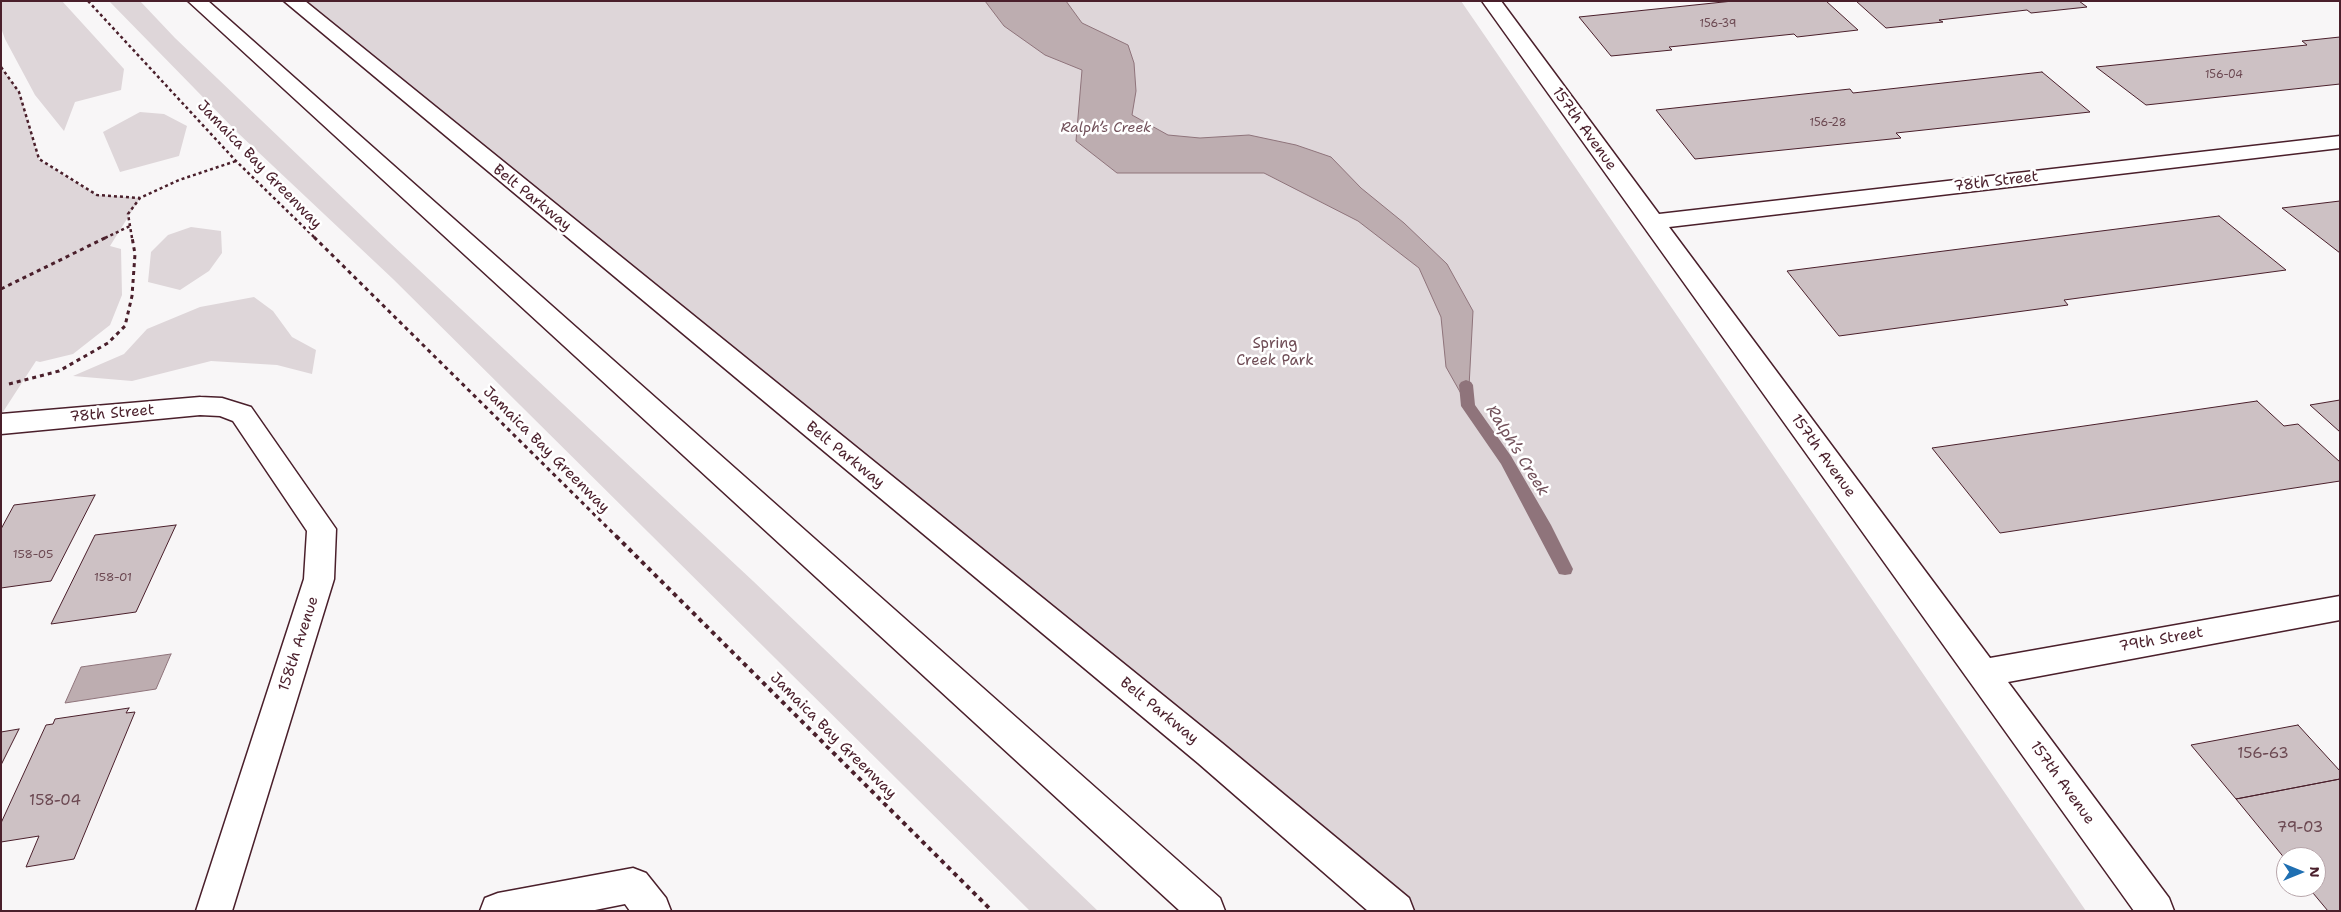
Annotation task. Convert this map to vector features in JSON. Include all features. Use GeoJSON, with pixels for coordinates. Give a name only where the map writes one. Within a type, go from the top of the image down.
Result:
{"type":"FeatureCollection","features":[{"type":"Feature","properties":{"kind":"main road"},"geometry":{"type":"LineString","coordinates":[[197,1],[1208,911]]}},
{"type":"Feature","properties":{"kind":"main road","name":"Belt Parkway"},"geometry":{"type":"LineString","coordinates":[[293,1],[1210,753],[1396,911]]}},
{"type":"Feature","properties":{"kind":"main road","name":"157th Avenue"},"geometry":{"type":"LineString","coordinates":[[1491,1],[2156,911]]}},
{"type":"Feature","properties":{"kind":"main road","name":"78th Street"},"geometry":{"type":"LineString","coordinates":[[1652,222],[2340,142]]}},
{"type":"Feature","properties":{"kind":"main road","name":"78th Street"},"geometry":{"type":"LineString","coordinates":[[1,424],[200,406],[222,407]]}},
{"type":"Feature","properties":{"kind":"main road","name":"158th Avenue"},"geometry":{"type":"LineString","coordinates":[[214,911],[319,579],[322,529],[242,414],[222,407]]}},
{"type":"Feature","properties":{"kind":"main road","name":"79th Street"},"geometry":{"type":"LineString","coordinates":[[1982,673],[2340,608]]}},
{"type":"Feature","properties":{"kind":"main road"},"geometry":{"type":"LineString","coordinates":[[498,911],[643,898]]}},
{"type":"Feature","properties":{"kind":"path","name":"Jamaica Bay Greenway"},"geometry":{"type":"LineString","coordinates":[[88,1],[236,161],[435,356],[992,911]]}},
{"type":"Feature","properties":{"kind":"path"},"geometry":{"type":"LineString","coordinates":[[1,67],[20,92],[39,160],[97,195],[140,198]]}},
{"type":"Feature","properties":{"kind":"path"},"geometry":{"type":"LineString","coordinates":[[1,385],[59,371],[108,343],[125,326],[132,296],[135,254],[128,214],[140,198],[179,180],[236,161]]}},
{"type":"Feature","properties":{"kind":"path"},"geometry":{"type":"LineString","coordinates":[[1,289],[130,226]]}},
{"type":"Feature","properties":{"kind":"green space"},"geometry":{"type":"Polygon","coordinates":[[[1,1],[62,1],[124,69],[121,90],[75,102],[64,131],[35,95],[5,39],[1,28],[1,1]]]}},
{"type":"Feature","properties":{"kind":"green space"},"geometry":{"type":"Polygon","coordinates":[[[109,1],[140,1],[175,38],[389,242],[753,581],[1098,911],[1030,911],[393,279],[238,133],[109,1]]]}},
{"type":"Feature","properties":{"kind":"green space","name":"Spring Creek Park"},"geometry":{"type":"Polygon","coordinates":[[[293,1],[1461,1],[2086,911],[1391,911],[293,1]]]}},
{"type":"Feature","properties":{"kind":"green space"},"geometry":{"type":"Polygon","coordinates":[[[1,67],[19,92],[39,160],[97,195],[140,198],[110,246],[121,249],[122,295],[110,325],[73,354],[40,362],[36,361],[1,415],[1,67]]]}},
{"type":"Feature","properties":{"kind":"green space"},"geometry":{"type":"Polygon","coordinates":[[[140,112],[164,114],[187,126],[179,156],[120,172],[103,132],[140,112]]]}},
{"type":"Feature","properties":{"kind":"green space"},"geometry":{"type":"Polygon","coordinates":[[[191,227],[221,231],[222,253],[209,271],[180,290],[148,282],[151,252],[168,235],[191,227]]]}},
{"type":"Feature","properties":{"kind":"green space"},"geometry":{"type":"Polygon","coordinates":[[[254,297],[273,311],[292,337],[316,350],[312,374],[277,365],[211,361],[132,381],[73,376],[124,354],[147,329],[200,307],[254,297]]]}},
{"type":"Feature","properties":{"kind":"water","name":"Ralph’s Creek"},"geometry":{"type":"Polygon","coordinates":[[[985,1],[1066,1],[1082,23],[1128,45],[1134,63],[1136,91],[1132,115],[1168,135],[1200,138],[1249,135],[1296,145],[1331,157],[1361,188],[1404,223],[1447,264],[1473,311],[1468,406],[1446,367],[1441,317],[1419,268],[1358,221],[1264,173],[1117,173],[1076,141],[1082,70],[1045,55],[1004,26],[985,1]]]}},
{"type":"Feature","properties":{"kind":"water"},"geometry":{"type":"Polygon","coordinates":[[[171,654],[156,689],[65,703],[81,667],[171,654]]]}},
{"type":"Feature","properties":{"kind":"building"},"geometry":{"type":"Polygon","coordinates":[[[1733,1],[1826,1],[1858,30],[1797,37],[1794,34],[1669,47],[1672,50],[1611,56],[1579,17],[1733,1]]]}},
{"type":"Feature","properties":{"kind":"building"},"geometry":{"type":"Polygon","coordinates":[[[1856,1],[2079,1],[2087,7],[2031,13],[2027,10],[1886,28],[1856,1]]]}},
{"type":"Feature","properties":{"kind":"building"},"geometry":{"type":"Polygon","coordinates":[[[2340,37],[2340,84],[2146,105],[2096,67],[2307,45],[2302,41],[2340,37]]]}},
{"type":"Feature","properties":{"kind":"building"},"geometry":{"type":"Polygon","coordinates":[[[2042,72],[2090,112],[1896,133],[1901,138],[1695,159],[1656,110],[1850,89],[1853,93],[2042,72]]]}},
{"type":"Feature","properties":{"kind":"building"},"geometry":{"type":"Polygon","coordinates":[[[2340,201],[2340,253],[2282,208],[2340,201]]]}},
{"type":"Feature","properties":{"kind":"building"},"geometry":{"type":"Polygon","coordinates":[[[2219,216],[2286,270],[2064,300],[2068,305],[1839,336],[1787,271],[2219,216]]]}},
{"type":"Feature","properties":{"kind":"building"},"geometry":{"type":"Polygon","coordinates":[[[2340,400],[2340,432],[2310,405],[2340,400]]]}},
{"type":"Feature","properties":{"kind":"building"},"geometry":{"type":"Polygon","coordinates":[[[2257,401],[2284,426],[2298,424],[2340,462],[2340,481],[2000,533],[1932,448],[2257,401]]]}},
{"type":"Feature","properties":{"kind":"building"},"geometry":{"type":"Polygon","coordinates":[[[95,495],[51,581],[1,588],[1,529],[14,505],[95,495]]]}},
{"type":"Feature","properties":{"kind":"building"},"geometry":{"type":"Polygon","coordinates":[[[176,525],[136,612],[51,624],[95,535],[176,525]]]}},
{"type":"Feature","properties":{"kind":"building"},"geometry":{"type":"Polygon","coordinates":[[[129,708],[126,713],[135,712],[74,859],[26,867],[39,836],[1,842],[1,823],[46,725],[53,724],[55,719],[129,708]]]}},
{"type":"Feature","properties":{"kind":"building"},"geometry":{"type":"Polygon","coordinates":[[[2298,725],[2340,771],[2340,779],[2236,799],[2191,745],[2298,725]]]}},
{"type":"Feature","properties":{"kind":"building"},"geometry":{"type":"Polygon","coordinates":[[[19,729],[1,765],[1,732],[19,729]]]}},
{"type":"Feature","properties":{"kind":"building"},"geometry":{"type":"Polygon","coordinates":[[[2340,779],[2340,911],[2328,911],[2316,897],[2326,897],[2326,847],[2276,848],[2236,799],[2340,779]]]}},
{"type":"Feature","properties":{"kind":"waterway","name":"Ralph’s Creek"},"geometry":{"type":"LineString","coordinates":[[1466,385],[1468,406],[1506,460],[1565,569]]}}]}
